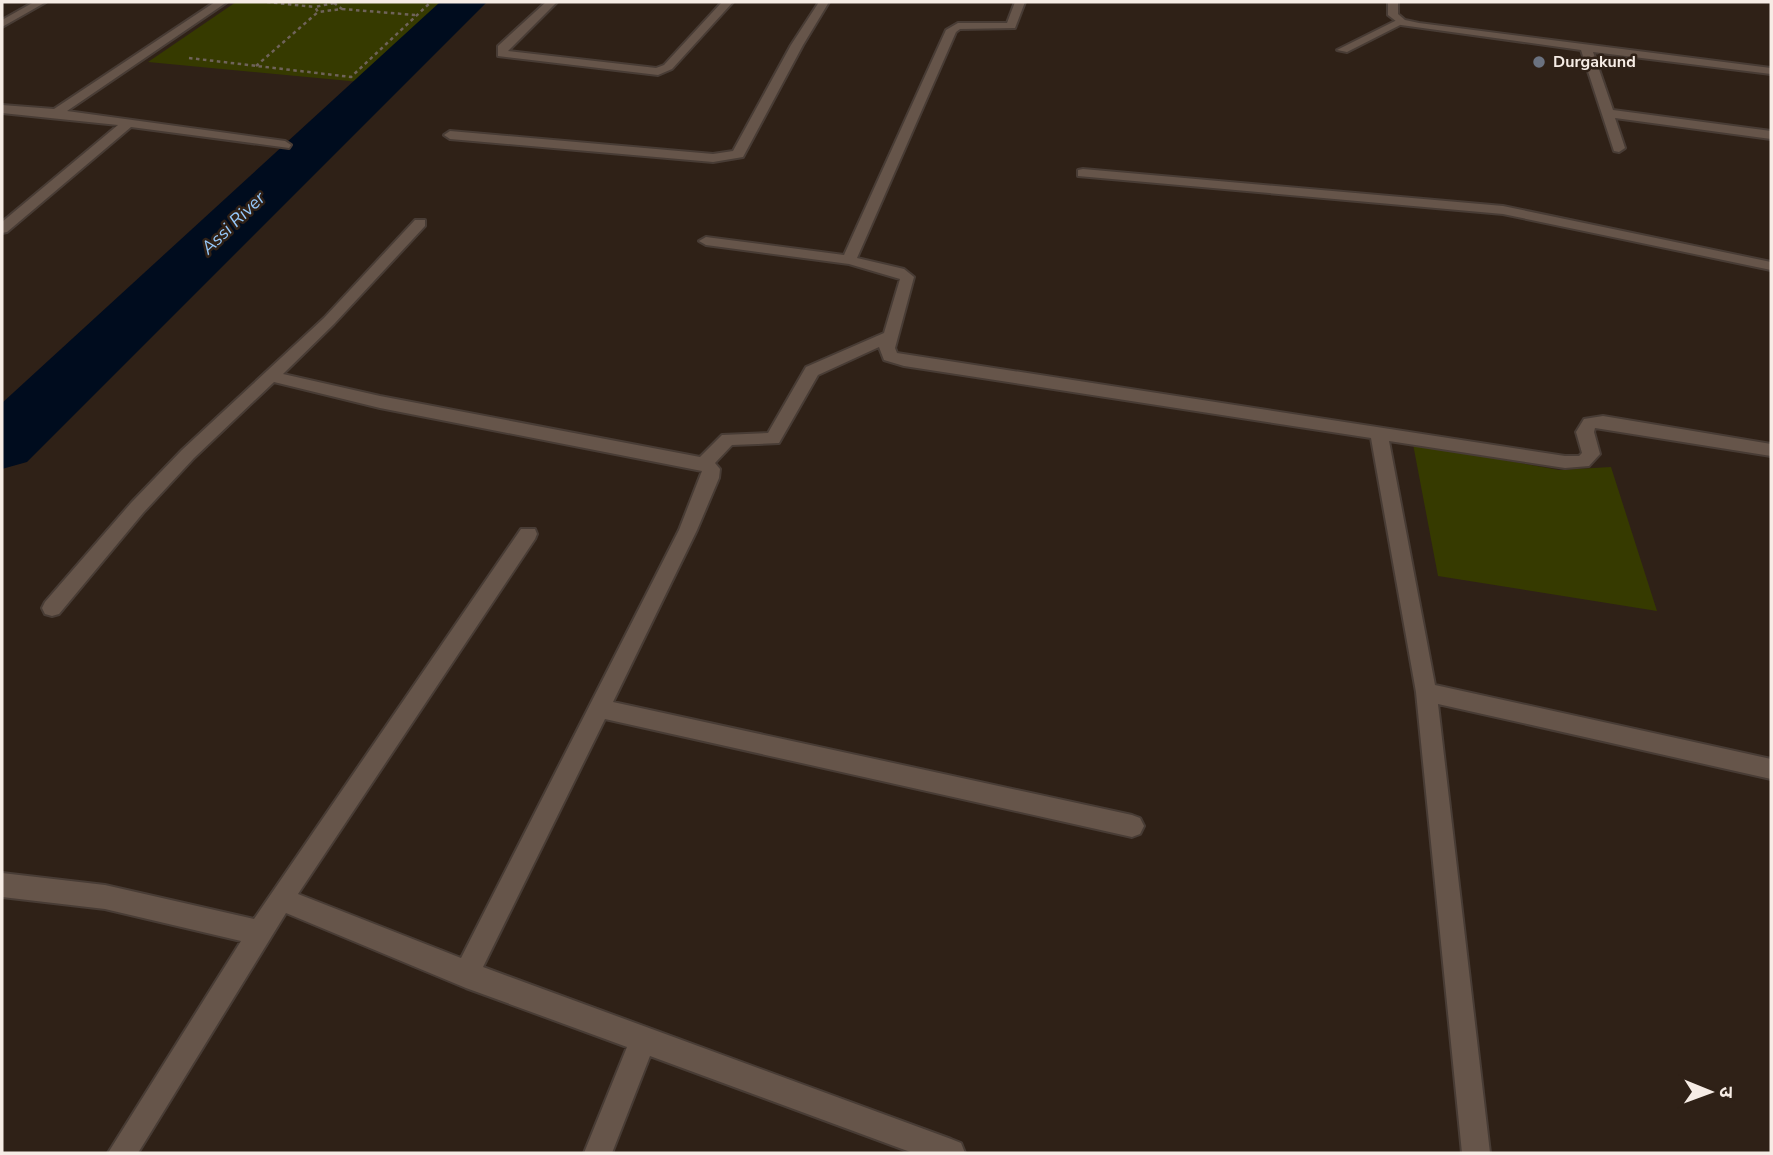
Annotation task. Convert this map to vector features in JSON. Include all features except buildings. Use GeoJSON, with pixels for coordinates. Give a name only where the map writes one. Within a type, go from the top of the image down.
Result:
{"type":"FeatureCollection","features":[{"type":"Feature","properties":{"kind":"street"},"geometry":{"type":"LineString","coordinates":[[2,24],[41,2]]}},
{"type":"Feature","properties":{"kind":"street"},"geometry":{"type":"LineString","coordinates":[[56,113],[222,2]]}},
{"type":"Feature","properties":{"kind":"street"},"geometry":{"type":"LineString","coordinates":[[552,2],[502,48],[502,54],[658,72],[668,67],[728,2]]}},
{"type":"Feature","properties":{"kind":"street"},"geometry":{"type":"LineString","coordinates":[[450,135],[713,158],[738,154],[797,45],[824,2]]}},
{"type":"Feature","properties":{"kind":"street"},"geometry":{"type":"LineString","coordinates":[[849,260],[951,30],[958,26],[1011,26],[1020,2]]}},
{"type":"Feature","properties":{"kind":"street"},"geometry":{"type":"LineString","coordinates":[[1393,2],[1393,15],[1401,22],[1419,26],[1771,71]]}},
{"type":"Feature","properties":{"kind":"street"},"geometry":{"type":"LineString","coordinates":[[1343,50],[1401,22]]}},
{"type":"Feature","properties":{"kind":"street"},"geometry":{"type":"LineString","coordinates":[[1586,47],[1619,148]]}},
{"type":"Feature","properties":{"kind":"street"},"geometry":{"type":"LineString","coordinates":[[2,109],[56,113],[285,145]]}},
{"type":"Feature","properties":{"kind":"street"},"geometry":{"type":"LineString","coordinates":[[1607,113],[1771,135]]}},
{"type":"Feature","properties":{"kind":"street"},"geometry":{"type":"LineString","coordinates":[[2,229],[127,124]]}},
{"type":"Feature","properties":{"kind":"street"},"geometry":{"type":"LineString","coordinates":[[1083,173],[1503,210],[1771,266]]}},
{"type":"Feature","properties":{"kind":"street"},"geometry":{"type":"LineString","coordinates":[[52,608],[137,508],[188,454],[376,273],[419,223]]}},
{"type":"Feature","properties":{"kind":"street"},"geometry":{"type":"LineString","coordinates":[[706,241],[849,260],[899,272],[907,277],[887,348],[890,356],[904,361],[1565,462],[1583,462],[1591,454],[1586,432],[1590,424],[1603,422],[1771,450]]}},
{"type":"Feature","properties":{"kind":"street"},"geometry":{"type":"LineString","coordinates":[[704,464],[728,439],[773,439],[812,371],[891,336]]}},
{"type":"Feature","properties":{"kind":"street"},"geometry":{"type":"LineString","coordinates":[[271,376],[380,402],[704,464],[711,469],[710,478],[688,530],[466,975]]}},
{"type":"Feature","properties":{"kind":"street"},"geometry":{"type":"LineString","coordinates":[[1379,434],[1426,692],[1476,1153]]}},
{"type":"Feature","properties":{"kind":"street"},"geometry":{"type":"LineString","coordinates":[[122,1153],[281,899],[528,534]]}},
{"type":"Feature","properties":{"kind":"street"},"geometry":{"type":"LineString","coordinates":[[1426,692],[1771,769]]}},
{"type":"Feature","properties":{"kind":"street"},"geometry":{"type":"LineString","coordinates":[[599,708],[1132,826]]}},
{"type":"Feature","properties":{"kind":"street"},"geometry":{"type":"LineString","coordinates":[[2,885],[105,897],[260,933]]}},
{"type":"Feature","properties":{"kind":"street"},"geometry":{"type":"LineString","coordinates":[[281,899],[466,975],[642,1042],[951,1153]]}},
{"type":"Feature","properties":{"kind":"street"},"geometry":{"type":"LineString","coordinates":[[598,1153],[642,1042]]}},
{"type":"Feature","properties":{"kind":"path"},"geometry":{"type":"LineString","coordinates":[[267,2],[315,7],[336,3],[342,9]]}},
{"type":"Feature","properties":{"kind":"path"},"geometry":{"type":"LineString","coordinates":[[187,57],[351,77],[430,2]]}},
{"type":"Feature","properties":{"kind":"path"},"geometry":{"type":"LineString","coordinates":[[315,7],[318,12]]}},
{"type":"Feature","properties":{"kind":"path"},"geometry":{"type":"LineString","coordinates":[[256,66],[318,12],[342,9],[415,15]]}},
{"type":"Feature","properties":{"kind":"green space"},"geometry":{"type":"Polygon","coordinates":[[[236,2],[444,2],[360,82],[148,62],[236,2]]]}},
{"type":"Feature","properties":{"kind":"green space"},"geometry":{"type":"Polygon","coordinates":[[[1413,444],[1559,470],[1611,467],[1657,611],[1438,576],[1413,444]]]}},
{"type":"Feature","properties":{"kind":"waterway","name":"Assi River"},"geometry":{"type":"LineString","coordinates":[[2,444],[465,2]]}},
{"type":"Feature","properties":{"kind":"place","name":"Durgakund"},"geometry":{"type":"Point","coordinates":[1539,62]}}]}
